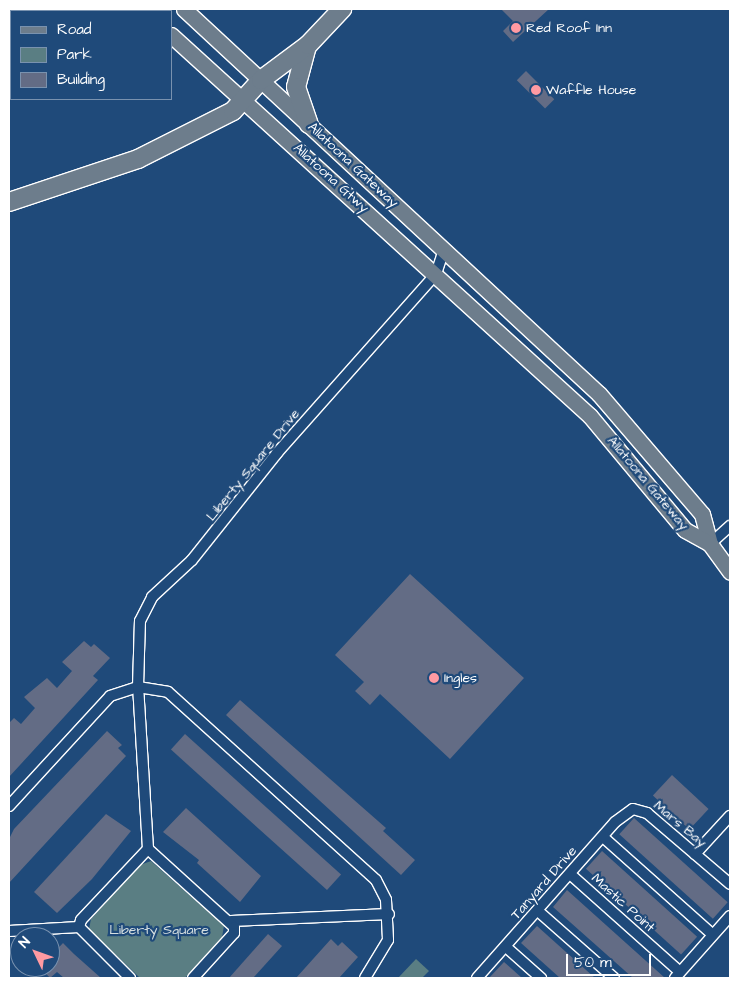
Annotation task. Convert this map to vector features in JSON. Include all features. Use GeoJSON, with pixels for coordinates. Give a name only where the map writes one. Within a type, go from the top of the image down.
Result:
{"type":"FeatureCollection","features":[{"type":"Feature","properties":{"kind":"highway"},"geometry":{"type":"LineString","coordinates":[[9,202],[138,159],[234,111],[261,80],[308,45],[342,9]]}},
{"type":"Feature","properties":{"kind":"highway"},"geometry":{"type":"LineString","coordinates":[[308,45],[296,87],[309,124]]}},
{"type":"Feature","properties":{"kind":"main road","name":"Allatoona Gateway"},"geometry":{"type":"LineString","coordinates":[[184,9],[599,394],[658,458],[702,514],[710,544]]}},
{"type":"Feature","properties":{"kind":"main road","name":"Allatoona Gtwy"},"geometry":{"type":"LineString","coordinates":[[172,36],[416,256]]}},
{"type":"Feature","properties":{"kind":"main road","name":"Allatoona Gateway"},"geometry":{"type":"LineString","coordinates":[[416,256],[604,430],[685,530],[710,544]]}},
{"type":"Feature","properties":{"kind":"main road"},"geometry":{"type":"LineString","coordinates":[[710,544],[730,572]]}},
{"type":"Feature","properties":{"kind":"street","name":"Liberty Square Drive"},"geometry":{"type":"LineString","coordinates":[[148,849],[138,687],[140,621],[152,597],[192,560],[277,453],[436,274],[444,250]]}},
{"type":"Feature","properties":{"kind":"street"},"geometry":{"type":"LineString","coordinates":[[710,544],[730,526]]}},
{"type":"Feature","properties":{"kind":"street"},"geometry":{"type":"LineString","coordinates":[[9,806],[110,696],[138,687],[168,692],[376,880],[385,895],[389,914],[388,940],[365,978]]}},
{"type":"Feature","properties":{"kind":"street","name":"Tanyard Drive"},"geometry":{"type":"LineString","coordinates":[[477,978],[603,836],[633,808]]}},
{"type":"Feature","properties":{"kind":"street","name":"Mars Bay"},"geometry":{"type":"LineString","coordinates":[[633,808],[647,813],[730,884]]}},
{"type":"Feature","properties":{"kind":"street"},"geometry":{"type":"LineString","coordinates":[[695,854],[730,816]]}},
{"type":"Feature","properties":{"kind":"street"},"geometry":{"type":"LineString","coordinates":[[603,836],[713,935]]}},
{"type":"Feature","properties":{"kind":"street"},"geometry":{"type":"LineString","coordinates":[[79,927],[81,920],[148,849],[230,921],[234,934],[193,978]]}},
{"type":"Feature","properties":{"kind":"street","name":"Mastic Point"},"geometry":{"type":"LineString","coordinates":[[570,874],[678,975]]}},
{"type":"Feature","properties":{"kind":"street"},"geometry":{"type":"LineString","coordinates":[[538,911],[614,978]]}},
{"type":"Feature","properties":{"kind":"street"},"geometry":{"type":"LineString","coordinates":[[230,921],[389,914]]}},
{"type":"Feature","properties":{"kind":"street"},"geometry":{"type":"LineString","coordinates":[[678,975],[730,916]]}},
{"type":"Feature","properties":{"kind":"street"},"geometry":{"type":"LineString","coordinates":[[9,931],[79,927],[130,978]]}},
{"type":"Feature","properties":{"kind":"street"},"geometry":{"type":"LineString","coordinates":[[506,947],[541,978]]}},
{"type":"Feature","properties":{"kind":"green space","name":"Liberty Square"},"geometry":{"type":"Polygon","coordinates":[[[151,861],[224,926],[222,937],[185,978],[140,978],[89,929],[91,919],[140,865],[151,861]]]}},
{"type":"Feature","properties":{"kind":"green space"},"geometry":{"type":"Polygon","coordinates":[[[416,959],[429,971],[422,978],[398,978],[416,959]]]}},
{"type":"Feature","properties":{"kind":"building","name":"Red Roof Inn"},"geometry":{"type":"Polygon","coordinates":[[[501,9],[549,9],[513,42],[503,31],[513,21],[501,9]]]}},
{"type":"Feature","properties":{"kind":"building","name":"Waffle House"},"geometry":{"type":"Polygon","coordinates":[[[526,71],[554,99],[545,108],[517,80],[526,71]]]}},
{"type":"Feature","properties":{"kind":"building"},"geometry":{"type":"Polygon","coordinates":[[[410,574],[524,678],[450,759],[380,694],[370,705],[355,691],[364,682],[335,655],[410,574]]]}},
{"type":"Feature","properties":{"kind":"building"},"geometry":{"type":"Polygon","coordinates":[[[84,641],[91,647],[94,644],[110,658],[93,676],[98,680],[9,777],[9,723],[14,718],[21,724],[35,708],[24,697],[47,678],[57,688],[72,671],[62,662],[84,641]]]}},
{"type":"Feature","properties":{"kind":"building"},"geometry":{"type":"Polygon","coordinates":[[[240,700],[386,828],[383,831],[415,860],[401,875],[226,715],[240,700]]]}},
{"type":"Feature","properties":{"kind":"building"},"geometry":{"type":"Polygon","coordinates":[[[107,731],[122,745],[118,748],[126,756],[9,883],[9,839],[14,829],[107,731]]]}},
{"type":"Feature","properties":{"kind":"building"},"geometry":{"type":"Polygon","coordinates":[[[185,734],[341,875],[327,890],[171,750],[185,734]]]}},
{"type":"Feature","properties":{"kind":"building"},"geometry":{"type":"Polygon","coordinates":[[[672,775],[709,809],[689,830],[653,795],[672,775]]]}},
{"type":"Feature","properties":{"kind":"building"},"geometry":{"type":"Polygon","coordinates":[[[186,808],[261,876],[240,902],[197,863],[199,860],[163,832],[186,808]]]}},
{"type":"Feature","properties":{"kind":"building"},"geometry":{"type":"Polygon","coordinates":[[[106,814],[131,831],[92,879],[57,913],[34,892],[106,814]]]}},
{"type":"Feature","properties":{"kind":"building"},"geometry":{"type":"Polygon","coordinates":[[[634,818],[728,902],[713,919],[619,834],[634,818]]]}},
{"type":"Feature","properties":{"kind":"building"},"geometry":{"type":"Polygon","coordinates":[[[602,851],[697,937],[681,954],[586,869],[602,851]]]}},
{"type":"Feature","properties":{"kind":"building"},"geometry":{"type":"Polygon","coordinates":[[[567,890],[665,978],[633,978],[553,907],[567,890]]]}},
{"type":"Feature","properties":{"kind":"building"},"geometry":{"type":"Polygon","coordinates":[[[537,926],[595,978],[560,978],[521,943],[537,926]]]}},
{"type":"Feature","properties":{"kind":"building"},"geometry":{"type":"Polygon","coordinates":[[[268,934],[282,946],[253,978],[229,978],[268,934]]]}},
{"type":"Feature","properties":{"kind":"building"},"geometry":{"type":"Polygon","coordinates":[[[331,939],[338,946],[342,942],[358,957],[339,978],[296,978],[331,939]]]}},
{"type":"Feature","properties":{"kind":"building"},"geometry":{"type":"Polygon","coordinates":[[[63,943],[101,978],[64,978],[60,975],[60,946],[63,943]]]}},
{"type":"Feature","properties":{"kind":"building"},"geometry":{"type":"Polygon","coordinates":[[[504,962],[522,978],[489,978],[504,962]]]}},
{"type":"Feature","properties":{"kind":"place","name":"Red Roof Inn"},"geometry":{"type":"Point","coordinates":[516,28]}},
{"type":"Feature","properties":{"kind":"place","name":"Waffle House"},"geometry":{"type":"Point","coordinates":[536,90]}},
{"type":"Feature","properties":{"kind":"place","name":"Ingles"},"geometry":{"type":"Point","coordinates":[434,678]}}]}
